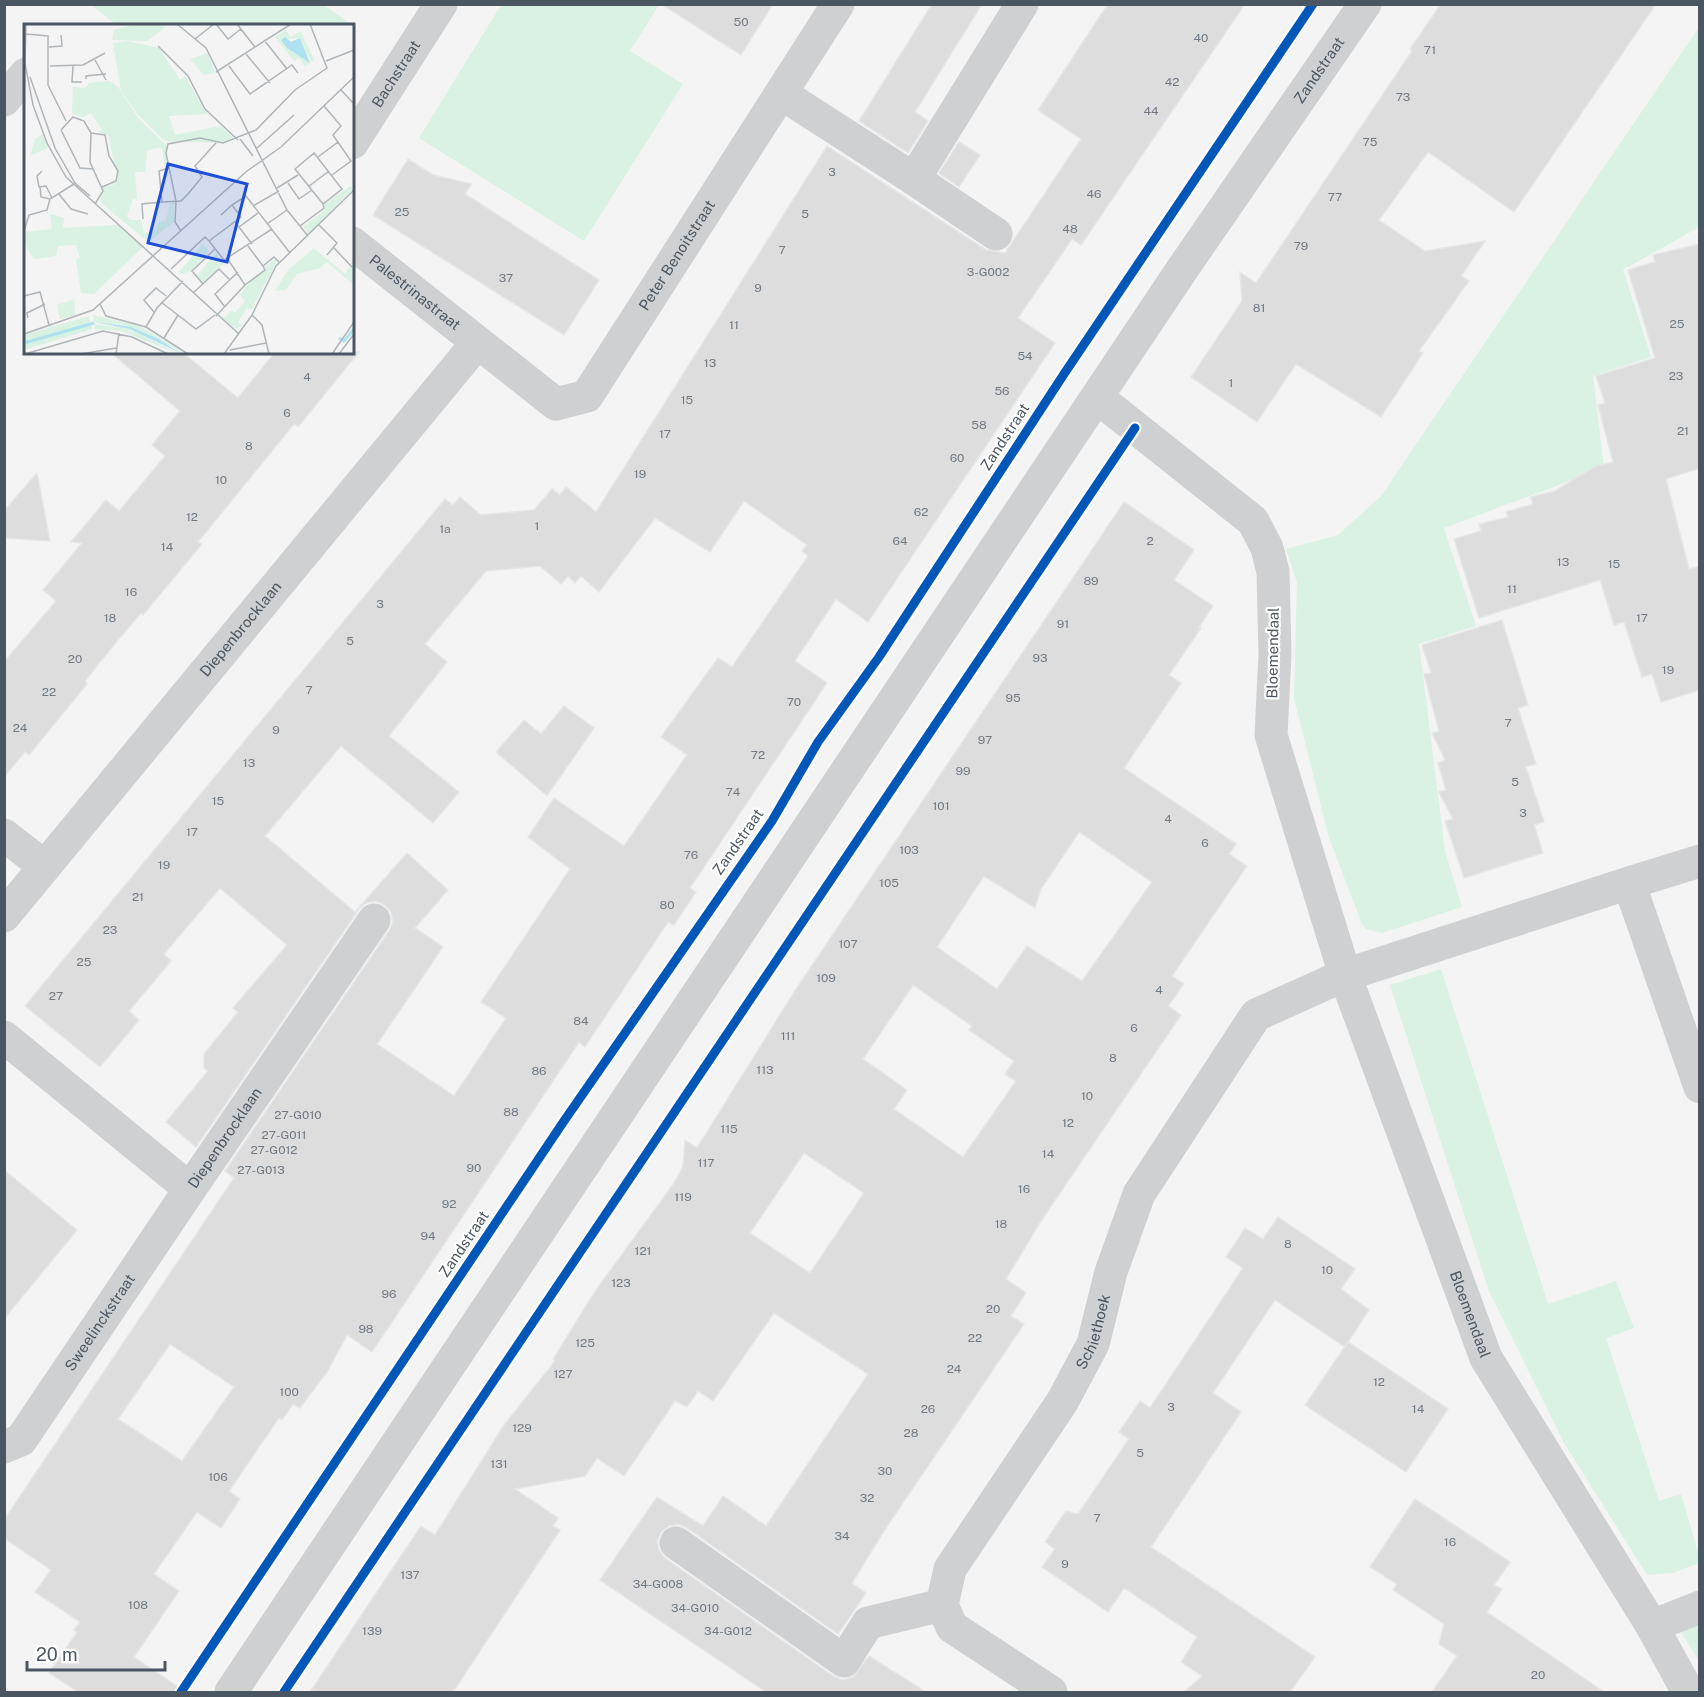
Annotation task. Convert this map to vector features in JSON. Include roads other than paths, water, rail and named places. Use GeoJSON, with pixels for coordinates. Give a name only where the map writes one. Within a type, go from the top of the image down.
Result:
{"type":"FeatureCollection","features":[{"type":"Feature","properties":{"kind":"street","name":"Bachstraat"},"geometry":{"type":"LineString","coordinates":[[354,140],[441,4]]}},
{"type":"Feature","properties":{"kind":"street","name":"Peter Benoitstraat"},"geometry":{"type":"LineString","coordinates":[[477,343],[556,404],[587,396],[838,4]]}},
{"type":"Feature","properties":{"kind":"street"},"geometry":{"type":"LineString","coordinates":[[915,179],[1022,4]]}},
{"type":"Feature","properties":{"kind":"street","name":"Zandstraat"},"geometry":{"type":"LineString","coordinates":[[231,1692],[1181,272],[1321,72],[1365,4]]}},
{"type":"Feature","properties":{"kind":"street"},"geometry":{"type":"LineString","coordinates":[[782,94],[996,234]]}},
{"type":"Feature","properties":{"kind":"street","name":"Palestrinastraat"},"geometry":{"type":"LineString","coordinates":[[354,245],[477,343]]}},
{"type":"Feature","properties":{"kind":"street","name":"Diepenbrocklaan"},"geometry":{"type":"LineString","coordinates":[[4,916],[477,343]]}},
{"type":"Feature","properties":{"kind":"street","name":"Bloemendaal"},"geometry":{"type":"LineString","coordinates":[[1098,398],[1253,521],[1268,548],[1273,573],[1275,654],[1271,735],[1345,975],[1486,1358],[1652,1626],[1688,1692]]}},
{"type":"Feature","properties":{"kind":"street"},"geometry":{"type":"LineString","coordinates":[[4,835],[44,866]]}},
{"type":"Feature","properties":{"kind":"street"},"geometry":{"type":"LineString","coordinates":[[1345,975],[1700,861]]}},
{"type":"Feature","properties":{"kind":"street"},"geometry":{"type":"LineString","coordinates":[[1629,883],[1700,1087]]}},
{"type":"Feature","properties":{"kind":"street","name":"Diepenbrocklaan"},"geometry":{"type":"LineString","coordinates":[[4,1037],[190,1189],[374,920]]}},
{"type":"Feature","properties":{"kind":"street","name":"Schiethoek"},"geometry":{"type":"LineString","coordinates":[[942,1605],[950,1569],[1062,1402],[1093,1344],[1111,1272],[1139,1194],[1256,1016],[1345,975]]}},
{"type":"Feature","properties":{"kind":"street","name":"Sweelinckstraat"},"geometry":{"type":"LineString","coordinates":[[4,1447],[21,1440],[190,1189]]}},
{"type":"Feature","properties":{"kind":"street"},"geometry":{"type":"LineString","coordinates":[[676,1543],[844,1661],[868,1623],[942,1605],[952,1627],[1051,1692]]}},
{"type":"Feature","properties":{"kind":"street"},"geometry":{"type":"LineString","coordinates":[[1652,1626],[1700,1607]]}}]}
